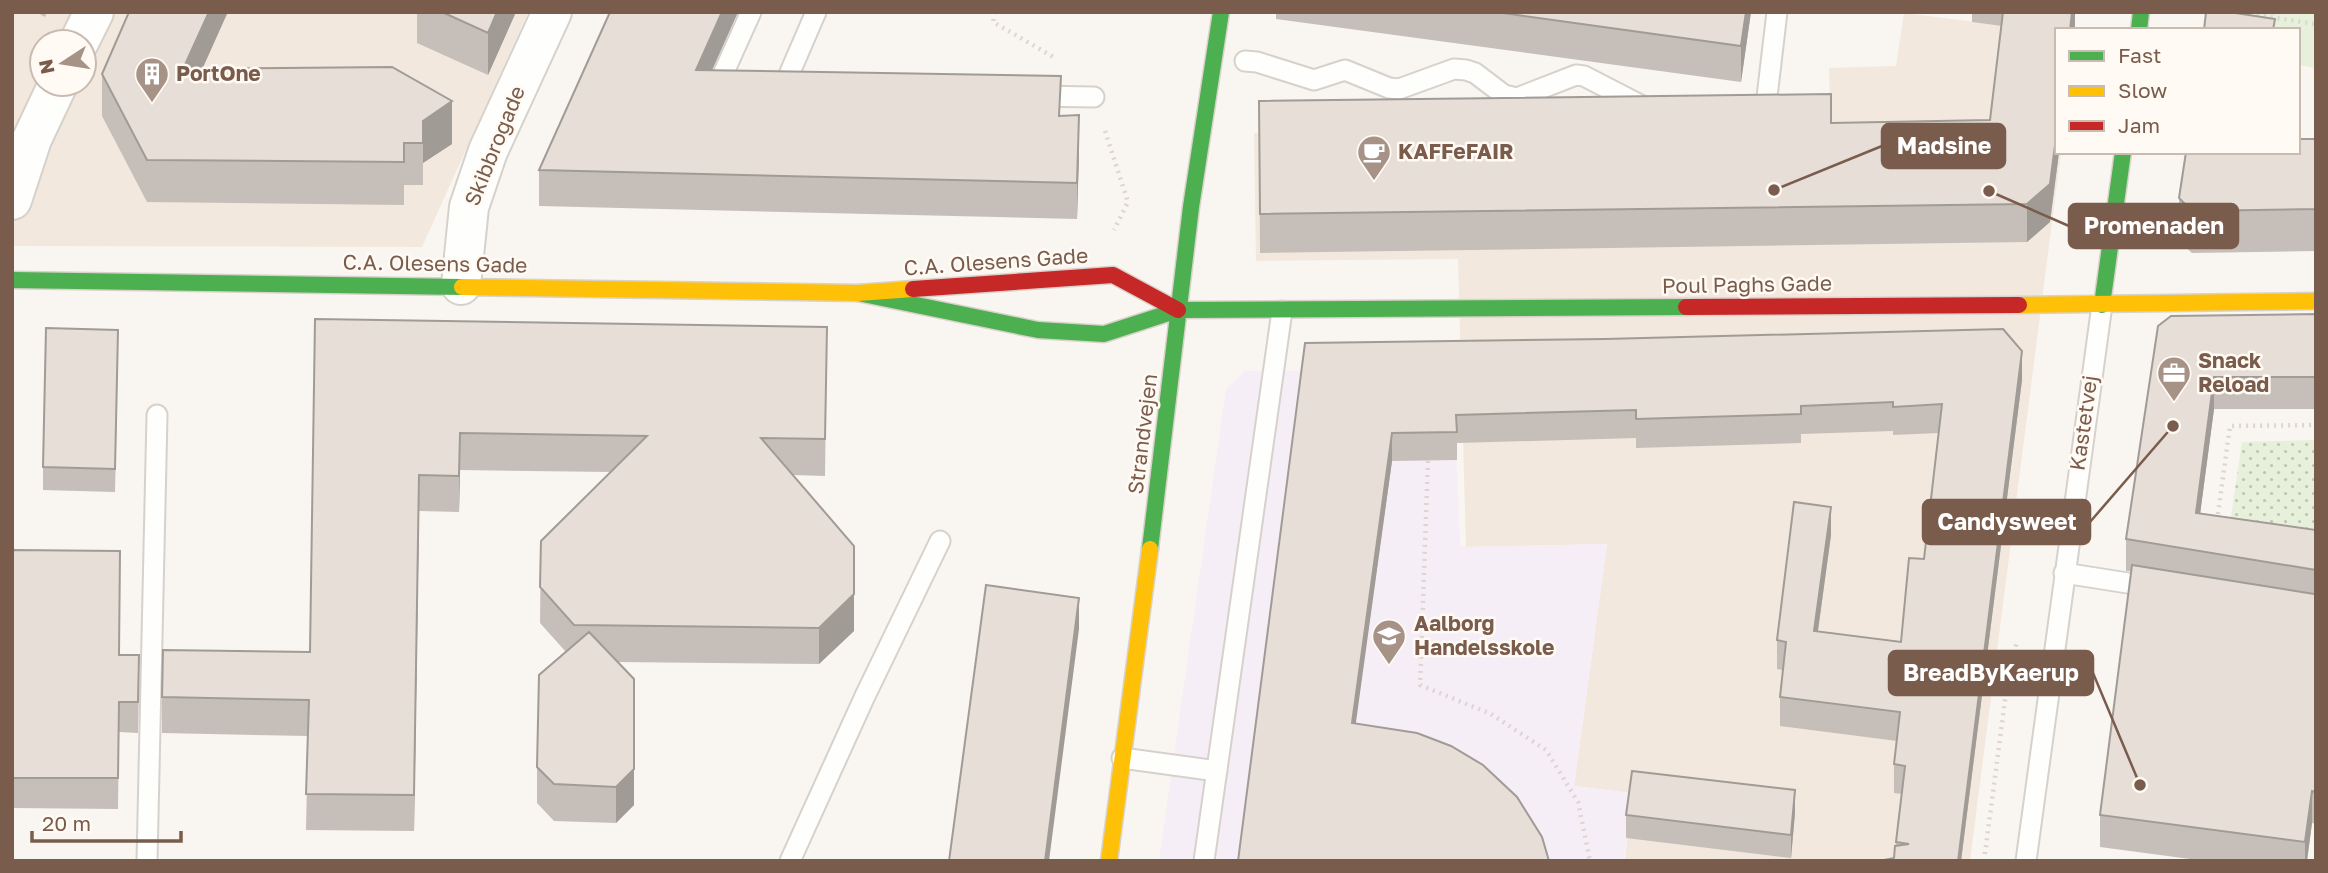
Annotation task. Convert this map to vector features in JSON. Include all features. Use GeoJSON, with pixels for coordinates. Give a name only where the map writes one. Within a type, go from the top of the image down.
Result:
{"type":"FeatureCollection","features":[{"type":"Feature","properties":{"kind":"street"},"geometry":{"type":"LineString","coordinates":[[86,28],[94,12]]}},
{"type":"Feature","properties":{"kind":"street","name":"Skibbrogade"},"geometry":{"type":"LineString","coordinates":[[461,285],[469,207],[488,151],[552,12]]}},
{"type":"Feature","properties":{"kind":"street","name":"Strandvejen"},"geometry":{"type":"LineString","coordinates":[[1109,861],[1196,173],[1221,12]]}},
{"type":"Feature","properties":{"kind":"street"},"geometry":{"type":"LineString","coordinates":[[12,200],[32,139],[51,98]]}},
{"type":"Feature","properties":{"kind":"street","name":"Kastetvej"},"geometry":{"type":"LineString","coordinates":[[2102,305],[2123,154]]}},
{"type":"Feature","properties":{"kind":"street","name":"C.A. Olesens Gade"},"geometry":{"type":"LineString","coordinates":[[12,280],[858,293],[1113,275],[1178,310]]}},
{"type":"Feature","properties":{"kind":"street","name":"C.A. Olesens Gade"},"geometry":{"type":"LineString","coordinates":[[858,293],[1038,330],[1104,334],[1178,310]]}},
{"type":"Feature","properties":{"kind":"street","name":"Poul Paghs Gade"},"geometry":{"type":"LineString","coordinates":[[1178,310],[2102,305],[2316,301]]}},
{"type":"Feature","properties":{"kind":"lane"},"geometry":{"type":"LineString","coordinates":[[741,93],[714,92],[751,12]]}},
{"type":"Feature","properties":{"kind":"lane"},"geometry":{"type":"LineString","coordinates":[[808,93],[774,93],[816,12]]}},
{"type":"Feature","properties":{"kind":"lane"},"geometry":{"type":"LineString","coordinates":[[1735,106],[1745,108],[1766,104],[1777,12]]}},
{"type":"Feature","properties":{"kind":"lane"},"geometry":{"type":"LineString","coordinates":[[1245,61],[1314,80],[1345,70],[1389,88],[1399,89],[1454,69],[1466,70],[1475,73],[1504,95],[1517,98],[1585,69],[1659,114]]}},
{"type":"Feature","properties":{"kind":"lane"},"geometry":{"type":"LineString","coordinates":[[1013,96],[1094,97]]}},
{"type":"Feature","properties":{"kind":"lane","name":"Kastetvej"},"geometry":{"type":"LineString","coordinates":[[2026,861],[2102,305]]}},
{"type":"Feature","properties":{"kind":"lane"},"geometry":{"type":"LineString","coordinates":[[1204,861],[1282,311]]}},
{"type":"Feature","properties":{"kind":"lane"},"geometry":{"type":"LineString","coordinates":[[147,861],[157,415]]}},
{"type":"Feature","properties":{"kind":"lane"},"geometry":{"type":"LineString","coordinates":[[790,861],[865,696],[940,541]]}},
{"type":"Feature","properties":{"kind":"lane"},"geometry":{"type":"LineString","coordinates":[[2064,573],[2167,590]]}},
{"type":"Feature","properties":{"kind":"lane"},"geometry":{"type":"LineString","coordinates":[[1122,758],[1217,771]]}},
{"type":"Feature","properties":{"kind":"path"},"geometry":{"type":"LineString","coordinates":[[988,12],[993,22]]}},
{"type":"Feature","properties":{"kind":"path"},"geometry":{"type":"LineString","coordinates":[[2236,12],[2316,24]]}},
{"type":"Feature","properties":{"kind":"path"},"geometry":{"type":"LineString","coordinates":[[2216,528],[2230,426],[2316,425]]}},
{"type":"Feature","properties":{"kind":"path"},"geometry":{"type":"LineString","coordinates":[[1428,461],[1420,685],[1491,714],[1546,750],[1578,802],[1590,861]]}},
{"type":"Feature","properties":{"kind":"shaded area"},"geometry":{"type":"Polygon","coordinates":[[[12,12],[528,12],[422,247],[12,246],[12,12]]]}},
{"type":"Feature","properties":{"kind":"shaded area"},"geometry":{"type":"Polygon","coordinates":[[[1904,13],[2055,32],[2055,154],[2061,154],[1970,861],[1625,861],[1632,793],[1574,786],[1607,544],[1466,547],[1458,259],[1256,261],[1254,133],[1831,127],[1829,68],[1896,66],[1904,13]]]}},
{"type":"Feature","properties":{"kind":"shaded area","name":"Aalborg Handelsskole"},"geometry":{"type":"Polygon","coordinates":[[[1453,370],[1460,545],[1607,544],[1574,786],[1632,793],[1624,861],[1159,861],[1226,389],[1245,371],[1453,370]]]}},
{"type":"Feature","properties":{"kind":"green space"},"geometry":{"type":"Polygon","coordinates":[[[2212,12],[2316,12],[2316,68],[2300,65],[2300,28],[2210,28],[2212,12]]]}},
{"type":"Feature","properties":{"kind":"green space"},"geometry":{"type":"Polygon","coordinates":[[[2316,440],[2316,549],[2228,537],[2242,442],[2316,440]]]}},
{"type":"Feature","properties":{"kind":"building"},"geometry":{"type":"Polygon","coordinates":[[[129,12],[209,12],[183,69],[392,67],[452,101],[423,121],[423,143],[404,143],[404,162],[147,160],[102,74],[129,12]]]}},
{"type":"Feature","properties":{"kind":"building"},"geometry":{"type":"Polygon","coordinates":[[[442,12],[497,12],[488,33],[442,12]]]}},
{"type":"Feature","properties":{"kind":"building"},"geometry":{"type":"Polygon","coordinates":[[[610,12],[722,12],[696,70],[1061,76],[1059,116],[1079,115],[1077,183],[539,170],[610,12]]]}},
{"type":"Feature","properties":{"kind":"building"},"geometry":{"type":"Polygon","coordinates":[[[1496,12],[1746,12],[1741,46],[1496,12]]]}},
{"type":"Feature","properties":{"kind":"building"},"geometry":{"type":"Polygon","coordinates":[[[2003,12],[2072,12],[2070,28],[2055,28],[2055,145],[2050,184],[2027,204],[1260,214],[1259,101],[1831,94],[1831,123],[1990,120],[2003,12]]]}},
{"type":"Feature","properties":{"kind":"building"},"geometry":{"type":"Polygon","coordinates":[[[2206,12],[2229,12],[2275,19],[2273,28],[2204,28],[2206,12]]]}},
{"type":"Feature","properties":{"kind":"building"},"geometry":{"type":"Polygon","coordinates":[[[2300,139],[2316,139],[2316,209],[2192,211],[2179,198],[2186,154],[2300,154],[2300,139]]]}},
{"type":"Feature","properties":{"kind":"building"},"geometry":{"type":"Polygon","coordinates":[[[2316,314],[2316,377],[2214,377],[2196,513],[2316,530],[2316,570],[2126,539],[2158,326],[2171,316],[2316,314]]]}},
{"type":"Feature","properties":{"kind":"building"},"geometry":{"type":"Polygon","coordinates":[[[315,319],[827,327],[825,439],[761,438],[854,546],[854,594],[819,628],[574,625],[540,587],[541,541],[647,436],[460,433],[459,476],[419,475],[414,795],[306,794],[309,700],[162,697],[163,650],[310,652],[315,319]]]}},
{"type":"Feature","properties":{"kind":"building"},"geometry":{"type":"Polygon","coordinates":[[[46,328],[118,330],[115,469],[43,467],[46,328]]]}},
{"type":"Feature","properties":{"kind":"building"},"geometry":{"type":"Polygon","coordinates":[[[2003,329],[2022,351],[1958,861],[1879,861],[1894,858],[1895,846],[1909,844],[1896,842],[1905,766],[1894,764],[1900,712],[1780,697],[1786,642],[1777,640],[1794,502],[1831,507],[1814,631],[1901,642],[1909,558],[1924,559],[1942,404],[1893,407],[1893,402],[1801,406],[1801,414],[1636,419],[1636,410],[1456,415],[1457,432],[1392,433],[1352,723],[1417,733],[1451,746],[1483,765],[1517,797],[1542,837],[1549,861],[1238,861],[1305,343],[2003,329]]]}},
{"type":"Feature","properties":{"kind":"building"},"geometry":{"type":"Polygon","coordinates":[[[12,550],[120,551],[119,655],[139,655],[138,702],[119,702],[118,778],[12,778],[12,550]]]}},
{"type":"Feature","properties":{"kind":"building"},"geometry":{"type":"Polygon","coordinates":[[[2132,565],[2316,594],[2316,792],[2312,791],[2305,842],[2100,815],[2132,565]]]}},
{"type":"Feature","properties":{"kind":"building"},"geometry":{"type":"Polygon","coordinates":[[[986,585],[1079,598],[1045,861],[949,861],[986,585]]]}},
{"type":"Feature","properties":{"kind":"building"},"geometry":{"type":"Polygon","coordinates":[[[589,632],[634,679],[634,769],[616,787],[554,784],[537,767],[539,675],[589,632]]]}},
{"type":"Feature","properties":{"kind":"building"},"geometry":{"type":"Polygon","coordinates":[[[1632,771],[1795,790],[1791,835],[1626,815],[1632,771]]]}},
{"type":"Feature","properties":{"kind":"traffic: fast"},"geometry":{"type":"LineString","coordinates":[[1150,549],[1191,207],[1221,12]]}},
{"type":"Feature","properties":{"kind":"traffic: fast"},"geometry":{"type":"LineString","coordinates":[[2139,28],[2141,12]]}},
{"type":"Feature","properties":{"kind":"traffic: fast"},"geometry":{"type":"LineString","coordinates":[[2102,305],[2123,154]]}},
{"type":"Feature","properties":{"kind":"traffic: fast"},"geometry":{"type":"LineString","coordinates":[[12,280],[462,287]]}},
{"type":"Feature","properties":{"kind":"traffic: fast"},"geometry":{"type":"LineString","coordinates":[[858,293],[1038,330],[1104,334],[1178,310],[1686,307]]}},
{"type":"Feature","properties":{"kind":"traffic: slow"},"geometry":{"type":"LineString","coordinates":[[462,287],[858,293],[913,289]]}},
{"type":"Feature","properties":{"kind":"traffic: slow"},"geometry":{"type":"LineString","coordinates":[[2019,305],[2316,301]]}},
{"type":"Feature","properties":{"kind":"traffic: slow"},"geometry":{"type":"LineString","coordinates":[[1109,861],[1150,549]]}},
{"type":"Feature","properties":{"kind":"traffic: jam"},"geometry":{"type":"LineString","coordinates":[[913,289],[1113,275],[1178,310]]}},
{"type":"Feature","properties":{"kind":"traffic: jam"},"geometry":{"type":"LineString","coordinates":[[1686,307],[2019,305]]}},
{"type":"Feature","properties":{"kind":"place","name":"PortOne"},"geometry":{"type":"Point","coordinates":[152,104]}},
{"type":"Feature","properties":{"kind":"place","name":"KAFFeFAIR"},"geometry":{"type":"Point","coordinates":[1374,182]}},
{"type":"Feature","properties":{"kind":"place","name":"Madsine"},"geometry":{"type":"Point","coordinates":[1774,190]}},
{"type":"Feature","properties":{"kind":"place","name":"Promenaden"},"geometry":{"type":"Point","coordinates":[1989,191]}},
{"type":"Feature","properties":{"kind":"place","name":"Snack Reload"},"geometry":{"type":"Point","coordinates":[2174,403]}},
{"type":"Feature","properties":{"kind":"place","name":"Candysweet"},"geometry":{"type":"Point","coordinates":[2173,426]}},
{"type":"Feature","properties":{"kind":"place","name":"Aalborg Handelsskole"},"geometry":{"type":"Point","coordinates":[1389,666]}},
{"type":"Feature","properties":{"kind":"place","name":"BreadByKaerup"},"geometry":{"type":"Point","coordinates":[2140,785]}}]}
